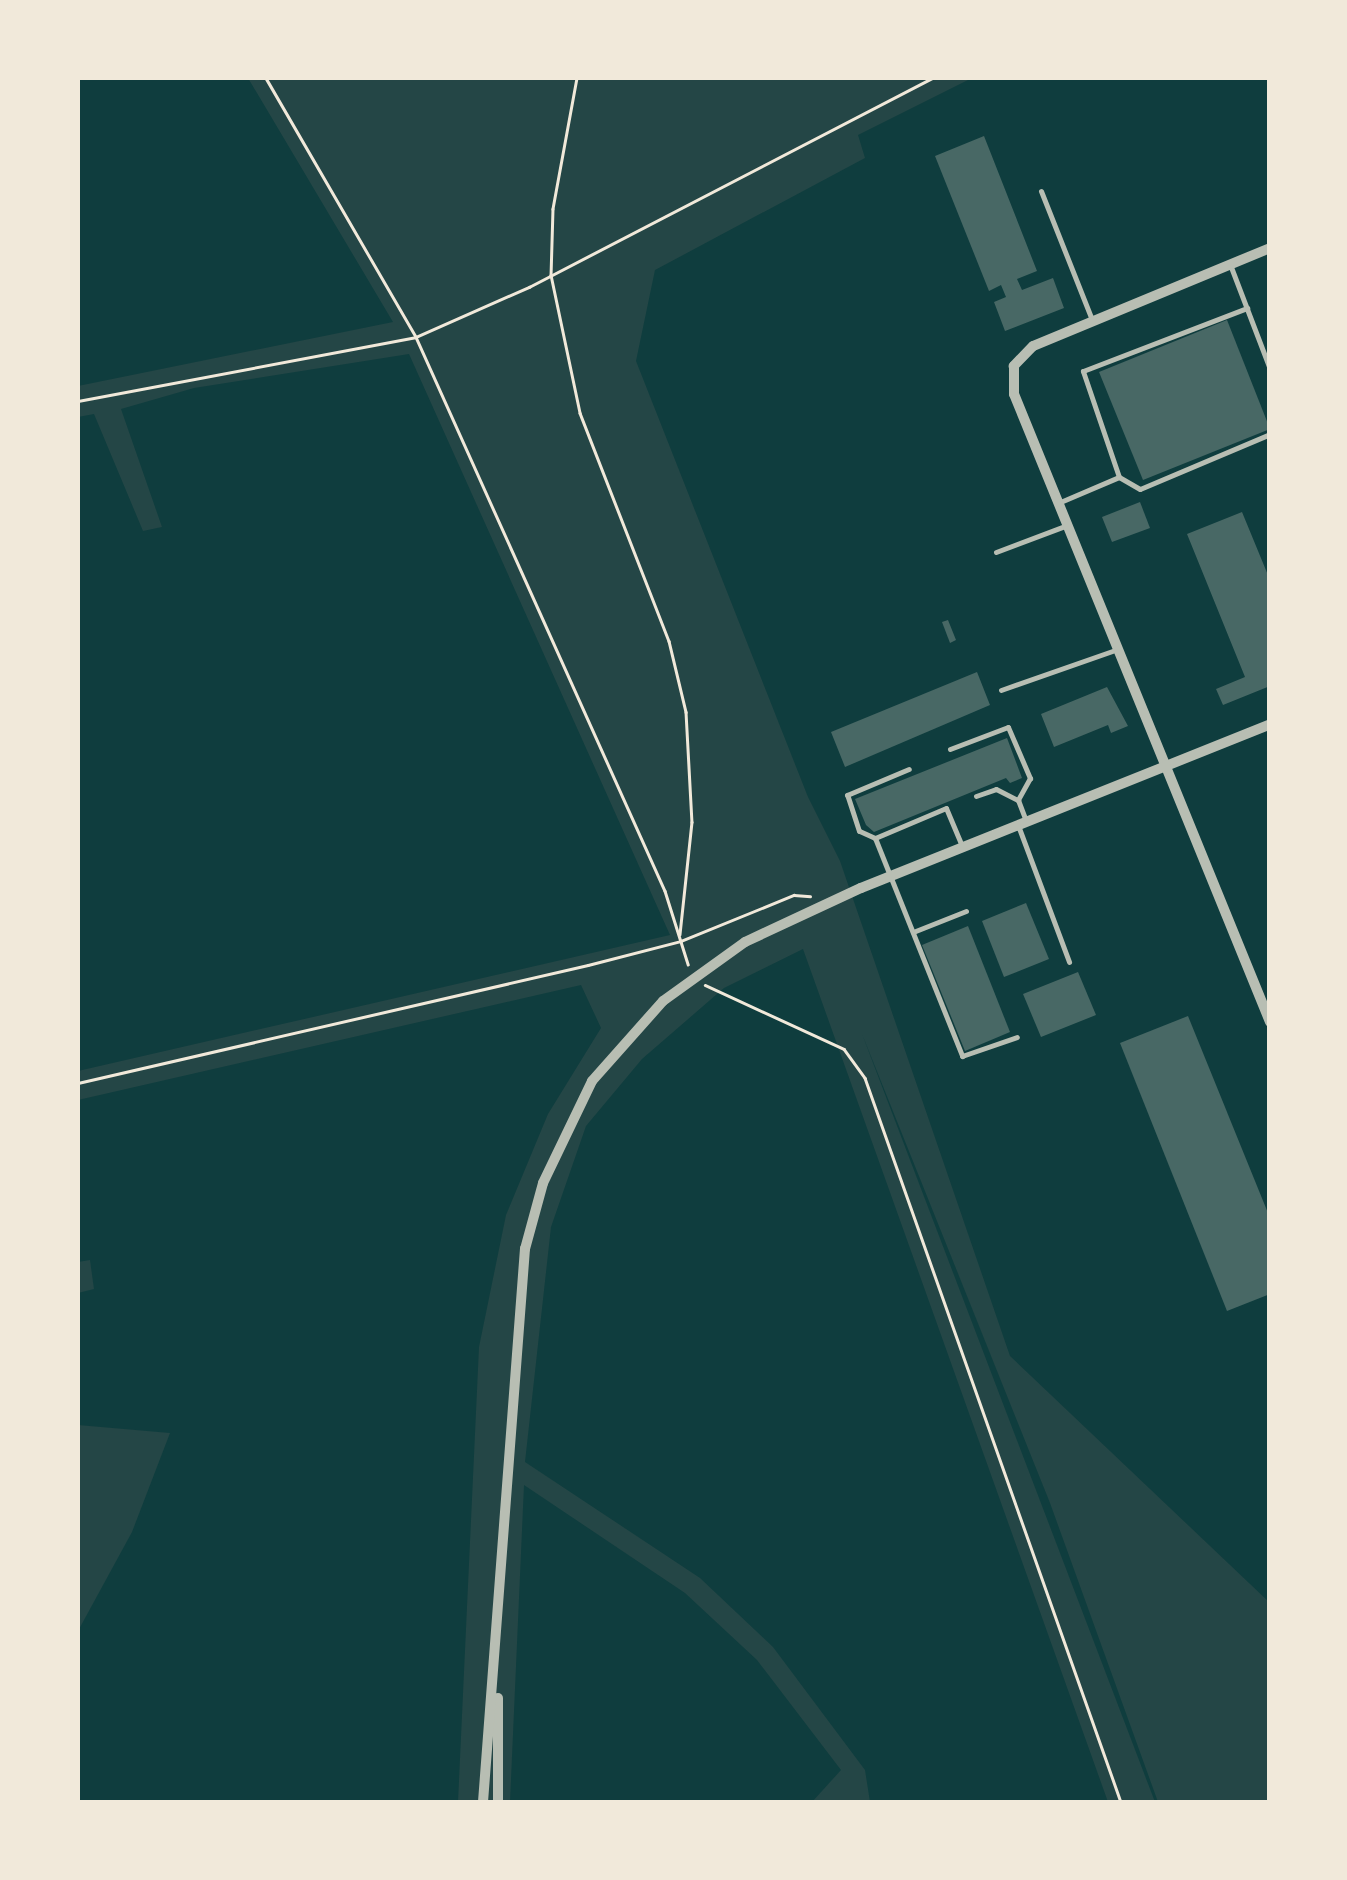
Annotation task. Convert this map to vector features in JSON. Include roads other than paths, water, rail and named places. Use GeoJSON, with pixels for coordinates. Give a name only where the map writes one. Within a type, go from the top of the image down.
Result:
{"type":"FeatureCollection","features":[{"type":"Feature","properties":{"kind":"street"},"geometry":{"type":"LineString","coordinates":[[1270,248],[1033,346],[1014,366],[1014,394],[1270,1022]]}},
{"type":"Feature","properties":{"kind":"street"},"geometry":{"type":"LineString","coordinates":[[498,1802],[497,1682],[515,1321],[530,1219],[558,1145],[592,1080],[633,1032],[695,976],[745,942],[890,876],[1270,724]]}},
{"type":"Feature","properties":{"kind":"street"},"geometry":{"type":"LineString","coordinates":[[483,1802],[497,1682]]}},
{"type":"Feature","properties":{"kind":"lane"},"geometry":{"type":"LineString","coordinates":[[1041,191],[1092,320]]}},
{"type":"Feature","properties":{"kind":"lane"},"geometry":{"type":"LineString","coordinates":[[1230,264],[1270,369]]}},
{"type":"Feature","properties":{"kind":"lane"},"geometry":{"type":"LineString","coordinates":[[1246,308],[1082,372],[1119,478],[1140,489],[1270,434]]}},
{"type":"Feature","properties":{"kind":"lane"},"geometry":{"type":"LineString","coordinates":[[1058,502],[1119,478]]}},
{"type":"Feature","properties":{"kind":"lane"},"geometry":{"type":"LineString","coordinates":[[996,552],[1068,525]]}},
{"type":"Feature","properties":{"kind":"lane"},"geometry":{"type":"LineString","coordinates":[[1001,690],[1118,649]]}},
{"type":"Feature","properties":{"kind":"lane"},"geometry":{"type":"LineString","coordinates":[[950,750],[1008,727],[1030,778],[1018,800],[1022,823],[1069,962]]}},
{"type":"Feature","properties":{"kind":"lane"},"geometry":{"type":"LineString","coordinates":[[909,768],[846,795],[859,830],[875,838],[962,1056],[1016,1037]]}},
{"type":"Feature","properties":{"kind":"lane"},"geometry":{"type":"LineString","coordinates":[[976,796],[996,788],[1018,800]]}},
{"type":"Feature","properties":{"kind":"lane"},"geometry":{"type":"LineString","coordinates":[[875,838],[946,808],[962,847]]}},
{"type":"Feature","properties":{"kind":"lane"},"geometry":{"type":"LineString","coordinates":[[913,932],[966,911]]}}]}
